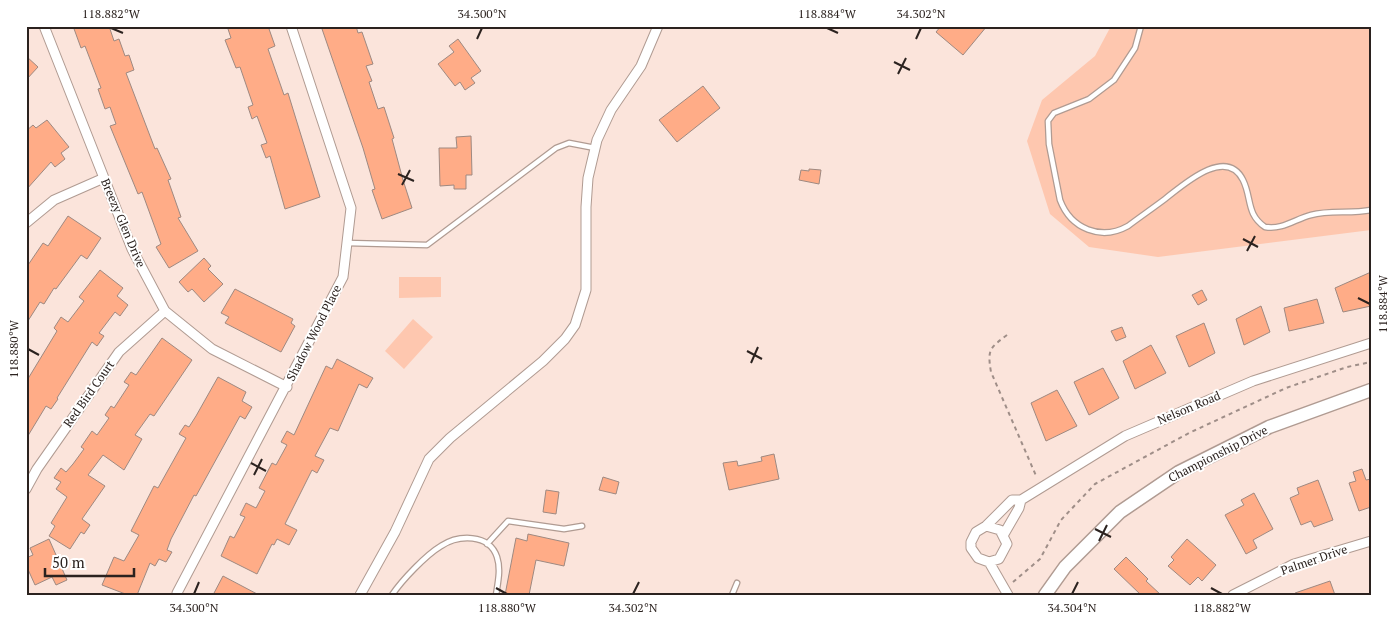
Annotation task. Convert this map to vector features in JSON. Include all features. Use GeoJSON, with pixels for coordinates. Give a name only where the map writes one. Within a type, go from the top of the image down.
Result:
{"type":"FeatureCollection","features":[{"type":"Feature","properties":{"kind":"street","name":"Breezy Glen Drive"},"geometry":{"type":"LineString","coordinates":[[44,26],[132,249],[165,311],[212,349],[287,387]]}},
{"type":"Feature","properties":{"kind":"street","name":"Shadow Wood Place"},"geometry":{"type":"LineString","coordinates":[[177,593],[287,387],[343,277],[351,208],[291,26]]}},
{"type":"Feature","properties":{"kind":"street"},"geometry":{"type":"LineString","coordinates":[[360,595],[395,532],[429,459],[450,438],[543,361],[565,339],[575,325],[586,290],[588,178],[602,125],[641,66],[658,26]]}},
{"type":"Feature","properties":{"kind":"street"},"geometry":{"type":"LineString","coordinates":[[26,223],[54,200],[104,178]]}},
{"type":"Feature","properties":{"kind":"street","name":"Red Bird Court"},"geometry":{"type":"LineString","coordinates":[[26,489],[118,352],[165,311]]}},
{"type":"Feature","properties":{"kind":"street","name":"Nelson Road"},"geometry":{"type":"LineString","coordinates":[[1008,595],[989,562],[978,558],[971,548],[971,542],[976,532],[986,526],[1012,500],[1020,500],[1125,436],[1253,381],[1371,343]]}},
{"type":"Feature","properties":{"kind":"street","name":"Championship Drive"},"geometry":{"type":"LineString","coordinates":[[1045,595],[1076,555],[1120,512],[1178,472],[1269,427],[1371,390]]}},
{"type":"Feature","properties":{"kind":"street"},"geometry":{"type":"LineString","coordinates":[[1004,534],[1019,508],[1020,500]]}},
{"type":"Feature","properties":{"kind":"street"},"geometry":{"type":"LineString","coordinates":[[986,526],[996,528],[1004,534],[1007,544],[1003,555],[989,562]]}},
{"type":"Feature","properties":{"kind":"street","name":"Palmer Drive"},"geometry":{"type":"LineString","coordinates":[[1233,595],[1294,564],[1371,541]]}},
{"type":"Feature","properties":{"kind":"lane"},"geometry":{"type":"LineString","coordinates":[[1141,26],[1134,48],[1114,80],[1090,99],[1054,113],[1048,121],[1048,144],[1060,200],[1068,215],[1095,232],[1105,234],[1116,232],[1128,226],[1198,174],[1222,167],[1235,171],[1242,178],[1253,216],[1265,227],[1281,227],[1311,215],[1354,213],[1371,210]]}},
{"type":"Feature","properties":{"kind":"lane"},"geometry":{"type":"LineString","coordinates":[[347,243],[427,245],[556,148],[569,143],[596,148]]}},
{"type":"Feature","properties":{"kind":"lane"},"geometry":{"type":"LineString","coordinates":[[487,544],[508,521],[564,529],[582,526]]}},
{"type":"Feature","properties":{"kind":"lane"},"geometry":{"type":"LineString","coordinates":[[392,595],[440,546],[463,537],[475,538],[487,544],[497,555],[499,570],[496,595]]}},
{"type":"Feature","properties":{"kind":"lane"},"geometry":{"type":"LineString","coordinates":[[732,595],[737,583]]}},
{"type":"Feature","properties":{"kind":"path"},"geometry":{"type":"LineString","coordinates":[[1007,335],[990,348],[988,357],[991,372],[1041,487]]}},
{"type":"Feature","properties":{"kind":"path"},"geometry":{"type":"LineString","coordinates":[[1013,582],[1040,559],[1060,520],[1095,484],[1189,432],[1286,388],[1364,362],[1371,362]]}},
{"type":"Feature","properties":{"kind":"shaded area"},"geometry":{"type":"Polygon","coordinates":[[[1111,26],[1371,26],[1371,230],[1158,257],[1089,247],[1050,214],[1027,141],[1042,100],[1095,56],[1111,26]]]}},
{"type":"Feature","properties":{"kind":"shaded area"},"geometry":{"type":"Polygon","coordinates":[[[399,277],[441,277],[441,297],[399,298],[399,277]]]}},
{"type":"Feature","properties":{"kind":"shaded area"},"geometry":{"type":"Polygon","coordinates":[[[413,319],[433,337],[404,369],[385,351],[413,319]]]}},
{"type":"Feature","properties":{"kind":"building"},"geometry":{"type":"Polygon","coordinates":[[[73,26],[109,26],[114,41],[119,39],[125,56],[129,55],[134,70],[126,73],[155,149],[157,148],[171,179],[168,180],[181,217],[178,218],[198,251],[169,268],[156,247],[161,244],[142,192],[138,194],[110,126],[116,124],[110,107],[105,109],[98,89],[101,88],[85,46],[81,48],[73,26]]]}},
{"type":"Feature","properties":{"kind":"building"},"geometry":{"type":"Polygon","coordinates":[[[227,26],[268,26],[275,46],[268,49],[284,95],[288,93],[320,197],[285,209],[270,156],[266,158],[261,145],[267,143],[257,116],[252,119],[248,107],[253,105],[240,67],[236,68],[225,40],[231,38],[227,26]]]}},
{"type":"Feature","properties":{"kind":"building"},"geometry":{"type":"Polygon","coordinates":[[[321,26],[356,26],[358,33],[362,32],[373,64],[366,66],[372,81],[369,82],[378,109],[384,107],[412,208],[382,219],[372,190],[375,189],[363,148],[321,26]]]}},
{"type":"Feature","properties":{"kind":"building"},"geometry":{"type":"Polygon","coordinates":[[[941,26],[987,26],[963,55],[936,32],[941,26]]]}},
{"type":"Feature","properties":{"kind":"building"},"geometry":{"type":"Polygon","coordinates":[[[458,39],[481,71],[471,78],[475,83],[465,90],[460,82],[455,86],[438,64],[454,52],[449,46],[458,39]]]}},
{"type":"Feature","properties":{"kind":"building"},"geometry":{"type":"Polygon","coordinates":[[[26,56],[38,67],[26,80],[26,56]]]}},
{"type":"Feature","properties":{"kind":"building"},"geometry":{"type":"Polygon","coordinates":[[[703,86],[720,108],[677,142],[659,120],[703,86]]]}},
{"type":"Feature","properties":{"kind":"building"},"geometry":{"type":"Polygon","coordinates":[[[47,120],[69,147],[61,153],[65,159],[55,167],[51,162],[26,190],[26,131],[33,125],[36,128],[47,120]]]}},
{"type":"Feature","properties":{"kind":"building"},"geometry":{"type":"Polygon","coordinates":[[[471,136],[472,175],[466,175],[466,189],[454,189],[454,185],[440,186],[439,148],[457,148],[456,137],[471,136]]]}},
{"type":"Feature","properties":{"kind":"building"},"geometry":{"type":"Polygon","coordinates":[[[809,169],[821,170],[819,184],[799,180],[801,170],[809,171],[809,169]]]}},
{"type":"Feature","properties":{"kind":"building"},"geometry":{"type":"Polygon","coordinates":[[[68,216],[101,238],[87,259],[81,255],[56,289],[54,288],[44,304],[40,302],[26,324],[26,268],[43,243],[48,246],[68,216]]]}},
{"type":"Feature","properties":{"kind":"building"},"geometry":{"type":"Polygon","coordinates":[[[204,258],[211,266],[208,269],[223,284],[204,302],[192,289],[188,292],[179,282],[204,258]]]}},
{"type":"Feature","properties":{"kind":"building"},"geometry":{"type":"Polygon","coordinates":[[[100,270],[123,288],[117,296],[128,305],[120,316],[115,312],[99,333],[104,336],[97,346],[92,342],[58,399],[51,409],[46,406],[26,439],[26,382],[57,331],[54,328],[61,317],[68,322],[84,301],[79,297],[100,270]]]}},
{"type":"Feature","properties":{"kind":"building"},"geometry":{"type":"Polygon","coordinates":[[[1371,272],[1371,306],[1343,312],[1335,288],[1371,272]]]}},
{"type":"Feature","properties":{"kind":"building"},"geometry":{"type":"Polygon","coordinates":[[[235,289],[293,319],[291,323],[295,326],[281,352],[225,323],[229,317],[221,313],[235,289]]]}},
{"type":"Feature","properties":{"kind":"building"},"geometry":{"type":"Polygon","coordinates":[[[1202,290],[1207,300],[1198,305],[1192,295],[1202,290]]]}},
{"type":"Feature","properties":{"kind":"building"},"geometry":{"type":"Polygon","coordinates":[[[1317,299],[1324,323],[1289,331],[1284,308],[1317,299]]]}},
{"type":"Feature","properties":{"kind":"building"},"geometry":{"type":"Polygon","coordinates":[[[1261,306],[1270,332],[1244,345],[1236,319],[1261,306]]]}},
{"type":"Feature","properties":{"kind":"building"},"geometry":{"type":"Polygon","coordinates":[[[1204,323],[1215,353],[1189,367],[1176,336],[1204,323]]]}},
{"type":"Feature","properties":{"kind":"building"},"geometry":{"type":"Polygon","coordinates":[[[1122,327],[1126,337],[1116,341],[1111,331],[1122,327]]]}},
{"type":"Feature","properties":{"kind":"building"},"geometry":{"type":"Polygon","coordinates":[[[162,338],[192,360],[154,416],[150,414],[135,435],[142,439],[124,470],[103,455],[88,475],[105,486],[82,519],[90,525],[84,534],[81,532],[70,549],[49,536],[55,526],[51,523],[67,497],[56,489],[61,482],[54,478],[61,468],[66,472],[73,464],[84,449],[81,447],[92,431],[97,435],[109,418],[105,415],[111,406],[114,408],[129,385],[124,382],[131,372],[136,375],[162,338]]]}},
{"type":"Feature","properties":{"kind":"building"},"geometry":{"type":"Polygon","coordinates":[[[1151,345],[1166,373],[1135,389],[1123,361],[1151,345]]]}},
{"type":"Feature","properties":{"kind":"building"},"geometry":{"type":"Polygon","coordinates":[[[337,359],[373,378],[367,388],[359,384],[338,431],[330,428],[315,456],[324,460],[317,473],[312,470],[285,524],[297,530],[289,545],[277,539],[274,545],[272,544],[257,574],[221,556],[230,536],[234,538],[245,517],[240,515],[246,503],[256,508],[265,491],[259,488],[272,463],[276,465],[287,445],[281,442],[287,431],[294,435],[326,366],[332,369],[337,359]]]}},
{"type":"Feature","properties":{"kind":"building"},"geometry":{"type":"Polygon","coordinates":[[[1103,368],[1119,398],[1089,415],[1074,382],[1103,368]]]}},
{"type":"Feature","properties":{"kind":"building"},"geometry":{"type":"Polygon","coordinates":[[[218,377],[246,392],[242,401],[252,407],[245,419],[240,416],[196,496],[194,495],[171,539],[167,550],[172,552],[166,562],[159,559],[155,566],[150,563],[137,595],[128,595],[102,585],[114,557],[124,561],[139,535],[131,531],[154,486],[158,488],[186,438],[179,434],[185,425],[189,427],[218,377]]]}},
{"type":"Feature","properties":{"kind":"building"},"geometry":{"type":"Polygon","coordinates":[[[1057,390],[1077,426],[1046,441],[1031,403],[1057,390]]]}},
{"type":"Feature","properties":{"kind":"building"},"geometry":{"type":"Polygon","coordinates":[[[774,454],[779,479],[729,490],[723,463],[737,461],[738,466],[762,461],[761,457],[774,454]]]}},
{"type":"Feature","properties":{"kind":"building"},"geometry":{"type":"Polygon","coordinates":[[[1362,469],[1366,480],[1371,479],[1371,507],[1359,511],[1349,483],[1356,481],[1353,472],[1362,469]]]}},
{"type":"Feature","properties":{"kind":"building"},"geometry":{"type":"Polygon","coordinates":[[[603,477],[619,482],[616,494],[599,490],[603,477]]]}},
{"type":"Feature","properties":{"kind":"building"},"geometry":{"type":"Polygon","coordinates":[[[1318,480],[1333,520],[1314,527],[1311,521],[1301,525],[1290,498],[1299,494],[1297,488],[1318,480]]]}},
{"type":"Feature","properties":{"kind":"building"},"geometry":{"type":"Polygon","coordinates":[[[546,490],[559,492],[556,514],[543,512],[546,490]]]}},
{"type":"Feature","properties":{"kind":"building"},"geometry":{"type":"Polygon","coordinates":[[[1254,493],[1273,529],[1253,540],[1257,548],[1246,554],[1225,515],[1244,505],[1241,500],[1254,493]]]}},
{"type":"Feature","properties":{"kind":"building"},"geometry":{"type":"Polygon","coordinates":[[[528,534],[569,543],[564,566],[536,560],[529,595],[505,595],[516,538],[527,541],[528,534]]]}},
{"type":"Feature","properties":{"kind":"building"},"geometry":{"type":"Polygon","coordinates":[[[49,539],[67,580],[56,585],[52,577],[35,585],[26,565],[26,558],[33,555],[30,548],[49,539]]]}},
{"type":"Feature","properties":{"kind":"building"},"geometry":{"type":"Polygon","coordinates":[[[1187,539],[1216,565],[1202,581],[1198,577],[1190,585],[1168,566],[1174,560],[1171,557],[1187,539]]]}},
{"type":"Feature","properties":{"kind":"building"},"geometry":{"type":"Polygon","coordinates":[[[1126,557],[1148,579],[1146,581],[1161,595],[1141,595],[1114,569],[1126,557]]]}},
{"type":"Feature","properties":{"kind":"building"},"geometry":{"type":"Polygon","coordinates":[[[223,576],[259,595],[213,595],[223,576]]]}},
{"type":"Feature","properties":{"kind":"building"},"geometry":{"type":"Polygon","coordinates":[[[1330,581],[1335,595],[1295,595],[1295,593],[1330,581]]]}}]}
